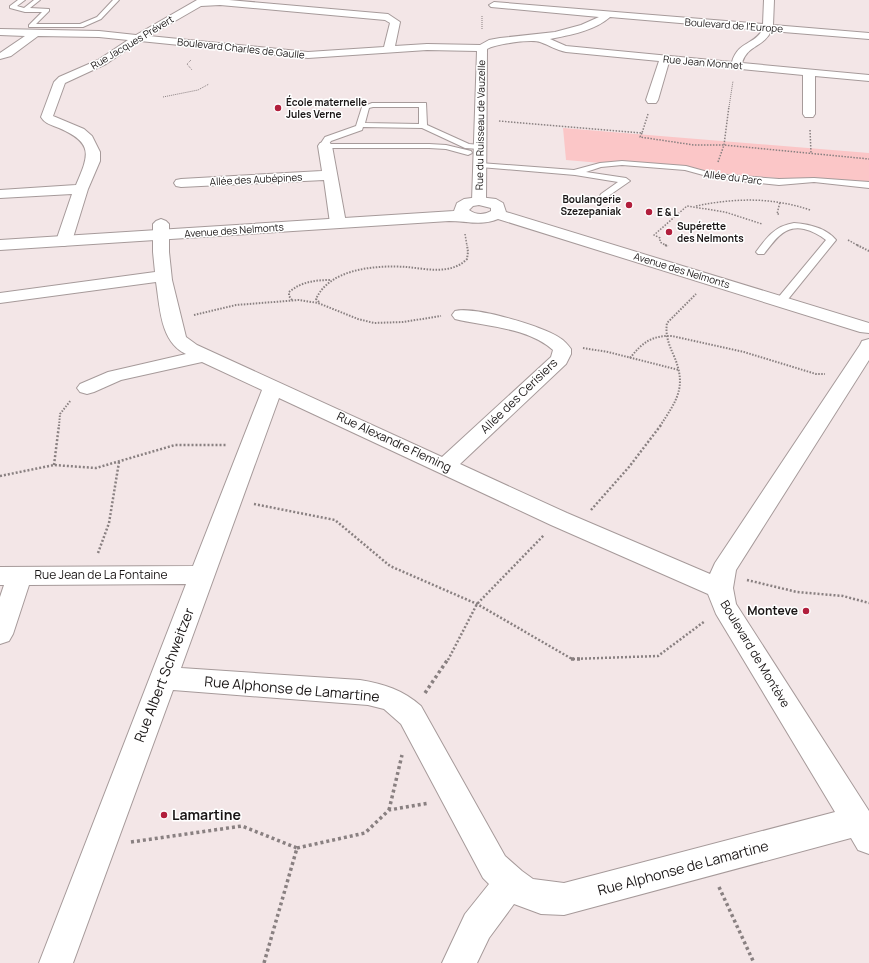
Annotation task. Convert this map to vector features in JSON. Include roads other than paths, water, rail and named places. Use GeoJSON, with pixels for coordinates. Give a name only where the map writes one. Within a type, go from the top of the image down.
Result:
{"type":"FeatureCollection","features":[{"type":"Feature","properties":{"kind":"street"},"geometry":{"type":"LineString","coordinates":[[736,64],[738,56],[743,50],[764,36],[767,28],[769,0]]}},
{"type":"Feature","properties":{"kind":"street"},"geometry":{"type":"LineString","coordinates":[[202,1],[390,18],[394,20],[395,24],[390,50]]}},
{"type":"Feature","properties":{"kind":"street","name":"Rue Jacques Prévert"},"geometry":{"type":"LineString","coordinates":[[66,236],[81,190],[93,161],[92,148],[87,139],[79,132],[48,119],[50,108],[61,80],[102,62],[138,38],[202,1]]}},
{"type":"Feature","properties":{"kind":"street","name":"Boulevard de l'Europe"},"geometry":{"type":"LineString","coordinates":[[494,5],[603,12],[869,36]]}},
{"type":"Feature","properties":{"kind":"street"},"geometry":{"type":"LineString","coordinates":[[486,46],[540,38],[594,23],[603,12]]}},
{"type":"Feature","properties":{"kind":"street","name":"Boulevard Charles de Gaulle"},"geometry":{"type":"LineString","coordinates":[[1,29],[37,32],[92,33],[308,55],[439,47],[486,46]]}},
{"type":"Feature","properties":{"kind":"street"},"geometry":{"type":"LineString","coordinates":[[0,56],[7,54],[37,32]]}},
{"type":"Feature","properties":{"kind":"street","name":"Rue Jean Monnet"},"geometry":{"type":"LineString","coordinates":[[540,38],[560,48],[869,78]]}},
{"type":"Feature","properties":{"kind":"street","name":"Rue du Ruisseau de Vauzelle"},"geometry":{"type":"LineString","coordinates":[[478,211],[480,120],[486,46]]}},
{"type":"Feature","properties":{"kind":"street"},"geometry":{"type":"LineString","coordinates":[[652,100],[665,58]]}},
{"type":"Feature","properties":{"kind":"street"},"geometry":{"type":"LineString","coordinates":[[809,73],[809,114]]}},
{"type":"Feature","properties":{"kind":"street"},"geometry":{"type":"LineString","coordinates":[[325,146],[337,218]]}},
{"type":"Feature","properties":{"kind":"street","name":"Allée des Aubépines"},"geometry":{"type":"LineString","coordinates":[[181,183],[330,175]]}},
{"type":"Feature","properties":{"kind":"street"},"geometry":{"type":"LineString","coordinates":[[0,194],[81,190]]}},
{"type":"Feature","properties":{"kind":"street","name":"Avenue des Nelmonts"},"geometry":{"type":"LineString","coordinates":[[0,245],[66,236],[337,218],[449,216],[478,211],[542,227],[781,301],[868,334]]}},
{"type":"Feature","properties":{"kind":"street","name":"Rue Alexandre Fleming"},"geometry":{"type":"LineString","coordinates":[[160,230],[163,276],[172,322],[178,340],[190,350],[559,518],[723,588]]}},
{"type":"Feature","properties":{"kind":"street","name":"Avenue des Nelmonts"},"geometry":{"type":"LineString","coordinates":[[0,234],[66,236]]}},
{"type":"Feature","properties":{"kind":"street"},"geometry":{"type":"LineString","coordinates":[[0,298],[163,276]]}},
{"type":"Feature","properties":{"kind":"street","name":"Allée des Cerisiers"},"geometry":{"type":"LineString","coordinates":[[445,466],[558,360],[562,354],[562,349],[554,342],[504,322],[462,315]]}},
{"type":"Feature","properties":{"kind":"street"},"geometry":{"type":"LineString","coordinates":[[723,588],[868,334]]}},
{"type":"Feature","properties":{"kind":"street"},"geometry":{"type":"LineString","coordinates":[[87,388],[115,376],[203,356]]}},
{"type":"Feature","properties":{"kind":"street","name":"Rue Albert Schweitzer"},"geometry":{"type":"LineString","coordinates":[[56,963],[273,387]]}},
{"type":"Feature","properties":{"kind":"street"},"geometry":{"type":"LineString","coordinates":[[0,634],[10,575]]}},
{"type":"Feature","properties":{"kind":"street","name":"Rue Jean de La Fontaine"},"geometry":{"type":"LineString","coordinates":[[10,575],[202,575]]}},
{"type":"Feature","properties":{"kind":"street","name":"Boulevard de Montève"},"geometry":{"type":"LineString","coordinates":[[723,588],[864,830]]}},
{"type":"Feature","properties":{"kind":"street","name":"Rue Alphonse de Lamartine"},"geometry":{"type":"LineString","coordinates":[[163,678],[379,694],[391,698],[402,705],[411,715],[494,867],[510,883],[526,894],[544,899],[564,900],[708,861],[864,830]]}},
{"type":"Feature","properties":{"kind":"street"},"geometry":{"type":"LineString","coordinates":[[459,963],[477,926],[510,883]]}},
{"type":"Feature","properties":{"kind":"lane"},"geometry":{"type":"LineString","coordinates":[[22,0],[12,7],[25,10],[47,10],[31,26],[82,26],[99,18],[116,0]]}},
{"type":"Feature","properties":{"kind":"lane"},"geometry":{"type":"LineString","coordinates":[[25,10],[37,0]]}},
{"type":"Feature","properties":{"kind":"lane"},"geometry":{"type":"LineString","coordinates":[[422,126],[423,105],[372,105],[366,107],[359,128],[328,139],[324,143],[325,146],[446,147],[480,156],[626,181],[604,196]]}},
{"type":"Feature","properties":{"kind":"lane"},"geometry":{"type":"LineString","coordinates":[[361,125],[422,126],[468,146],[480,156]]}},
{"type":"Feature","properties":{"kind":"lane","name":"Allée du Parc"},"geometry":{"type":"LineString","coordinates":[[575,173],[600,165],[617,163],[686,168],[714,176],[779,182],[814,180],[869,185]]}},
{"type":"Feature","properties":{"kind":"lane"},"geometry":{"type":"LineString","coordinates":[[761,252],[777,232],[783,228],[798,226],[821,232],[831,240],[781,301]]}},
{"type":"Feature","properties":{"kind":"place","name":"École maternelle Jules Verne"},"geometry":{"type":"Point","coordinates":[278,108]}},
{"type":"Feature","properties":{"kind":"place","name":"Boulangerie Szezepaniak"},"geometry":{"type":"Point","coordinates":[629,205]}},
{"type":"Feature","properties":{"kind":"place","name":"E & L"},"geometry":{"type":"Point","coordinates":[649,212]}},
{"type":"Feature","properties":{"kind":"place","name":"Supérette des Nelmonts"},"geometry":{"type":"Point","coordinates":[669,232]}},
{"type":"Feature","properties":{"kind":"place","name":"Monteve"},"geometry":{"type":"Point","coordinates":[806,611]}},
{"type":"Feature","properties":{"kind":"place","name":"Lamartine"},"geometry":{"type":"Point","coordinates":[164,815]}}]}
